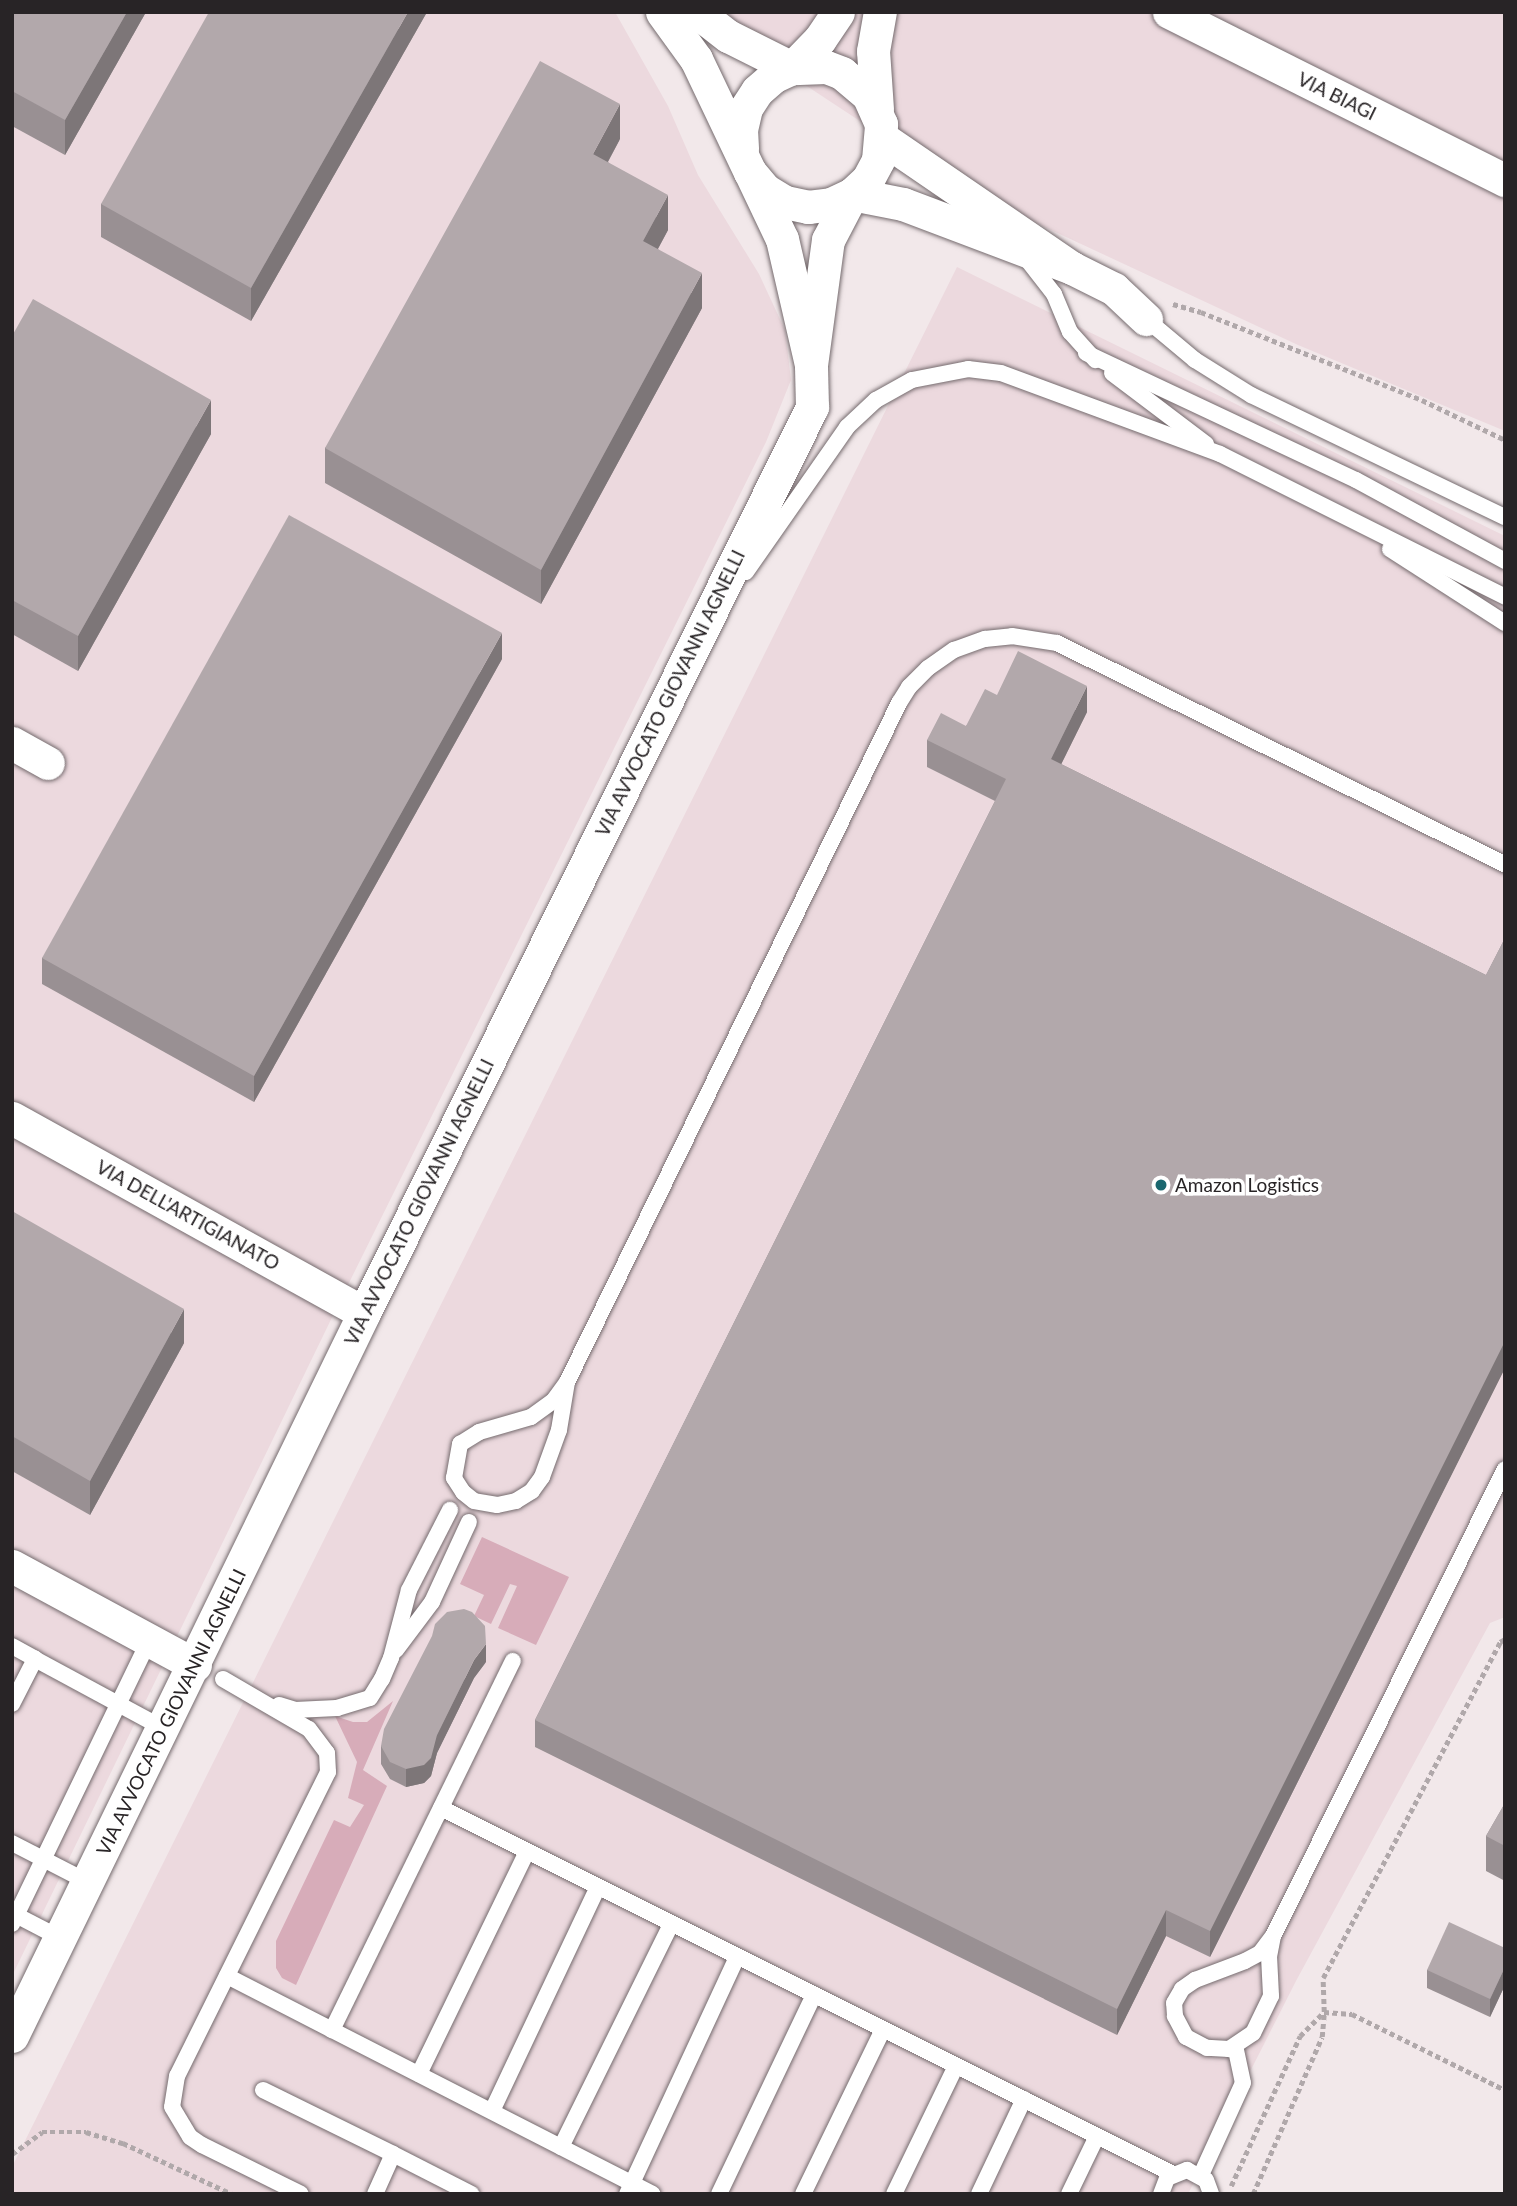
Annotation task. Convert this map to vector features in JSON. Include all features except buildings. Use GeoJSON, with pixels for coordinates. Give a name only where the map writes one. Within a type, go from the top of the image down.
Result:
{"type":"FeatureCollection","features":[{"type":"Feature","properties":{"kind":"street"},"geometry":{"type":"LineString","coordinates":[[662,12],[696,59],[782,239],[811,365]]}},
{"type":"Feature","properties":{"kind":"street"},"geometry":{"type":"LineString","coordinates":[[697,12],[728,36],[792,68],[826,67],[857,82],[880,124],[1072,268]]}},
{"type":"Feature","properties":{"kind":"street"},"geometry":{"type":"LineString","coordinates":[[838,12],[820,39],[792,68],[773,77],[757,91],[746,108],[741,128],[746,160],[765,190],[785,202],[808,207],[831,204],[852,194],[903,204],[1072,268],[1155,310]]}},
{"type":"Feature","properties":{"kind":"street"},"geometry":{"type":"LineString","coordinates":[[811,365],[828,240],[852,194],[873,170],[880,124],[873,51],[880,12]]}},
{"type":"Feature","properties":{"kind":"street","name":"VIA BIAGI"},"geometry":{"type":"LineString","coordinates":[[1169,12],[1505,180]]}},
{"type":"Feature","properties":{"kind":"street","name":"VIA AVVOCATO GIOVANNI AGNELLI"},"geometry":{"type":"LineString","coordinates":[[12,2036],[161,1727],[209,1672],[364,1313],[812,407],[811,365]]}},
{"type":"Feature","properties":{"kind":"street"},"geometry":{"type":"LineString","coordinates":[[12,743],[48,763]]}},
{"type":"Feature","properties":{"kind":"street","name":"VIA DELL'ARTIGIANATO"},"geometry":{"type":"LineString","coordinates":[[12,1118],[364,1313]]}},
{"type":"Feature","properties":{"kind":"street"},"geometry":{"type":"LineString","coordinates":[[12,1566],[209,1672]]}},
{"type":"Feature","properties":{"kind":"lane"},"geometry":{"type":"LineString","coordinates":[[995,239],[1030,260],[1054,294],[1070,332],[1086,353],[1220,454]]}},
{"type":"Feature","properties":{"kind":"lane"},"geometry":{"type":"LineString","coordinates":[[1155,310],[1195,360],[1251,394],[1505,517]]}},
{"type":"Feature","properties":{"kind":"lane"},"geometry":{"type":"LineString","coordinates":[[1086,353],[1356,480],[1505,561]]}},
{"type":"Feature","properties":{"kind":"lane"},"geometry":{"type":"LineString","coordinates":[[693,648],[847,427],[876,400],[912,380],[968,369],[1001,373],[1220,454],[1505,597]]}},
{"type":"Feature","properties":{"kind":"lane"},"geometry":{"type":"LineString","coordinates":[[1320,505],[1505,623]]}},
{"type":"Feature","properties":{"kind":"lane"},"geometry":{"type":"LineString","coordinates":[[567,1382],[559,1430],[542,1477],[531,1491],[516,1501],[497,1505],[474,1501],[463,1492],[454,1478],[460,1444],[479,1432],[531,1417],[554,1400],[567,1382],[899,703],[909,688],[929,668],[954,650],[985,639],[1012,636],[1057,643],[1505,864]]}},
{"type":"Feature","properties":{"kind":"lane"},"geometry":{"type":"LineString","coordinates":[[1273,1936],[1269,1956],[1271,1996],[1253,2033],[1235,2046],[1207,2048],[1186,2037],[1175,2016],[1174,2003],[1182,1989],[1195,1980],[1260,1953],[1273,1936],[1505,1469]]}},
{"type":"Feature","properties":{"kind":"lane"},"geometry":{"type":"LineString","coordinates":[[250,1695],[295,1710],[337,1708],[370,1698],[391,1658],[409,1590],[450,1510]]}},
{"type":"Feature","properties":{"kind":"lane"},"geometry":{"type":"LineString","coordinates":[[391,1658],[432,1602],[469,1522]]}},
{"type":"Feature","properties":{"kind":"lane"},"geometry":{"type":"LineString","coordinates":[[60,1938],[14,1917],[149,1641]]}},
{"type":"Feature","properties":{"kind":"lane"},"geometry":{"type":"LineString","coordinates":[[12,1646],[161,1727]]}},
{"type":"Feature","properties":{"kind":"lane"},"geometry":{"type":"LineString","coordinates":[[12,1704],[35,1659]]}},
{"type":"Feature","properties":{"kind":"lane"},"geometry":{"type":"LineString","coordinates":[[332,2029],[513,1661]]}},
{"type":"Feature","properties":{"kind":"lane"},"geometry":{"type":"LineString","coordinates":[[209,1672],[309,1729],[327,1753],[329,1764],[328,1772],[177,2076],[172,2107],[190,2137],[301,2194]]}},
{"type":"Feature","properties":{"kind":"lane"},"geometry":{"type":"LineString","coordinates":[[441,1808],[1173,2174]]}},
{"type":"Feature","properties":{"kind":"lane"},"geometry":{"type":"LineString","coordinates":[[12,1843],[88,1882]]}},
{"type":"Feature","properties":{"kind":"lane"},"geometry":{"type":"LineString","coordinates":[[419,2074],[527,1852]]}},
{"type":"Feature","properties":{"kind":"lane"},"geometry":{"type":"LineString","coordinates":[[492,2111],[598,1887]]}},
{"type":"Feature","properties":{"kind":"lane"},"geometry":{"type":"LineString","coordinates":[[561,2147],[671,1924]]}},
{"type":"Feature","properties":{"kind":"lane"},"geometry":{"type":"LineString","coordinates":[[629,2188],[737,1957]]}},
{"type":"Feature","properties":{"kind":"lane"},"geometry":{"type":"LineString","coordinates":[[227,1976],[561,2147],[629,2188],[653,2194]]}},
{"type":"Feature","properties":{"kind":"lane"},"geometry":{"type":"LineString","coordinates":[[719,2194],[814,1995]]}},
{"type":"Feature","properties":{"kind":"lane"},"geometry":{"type":"LineString","coordinates":[[803,2194],[883,2029]]}},
{"type":"Feature","properties":{"kind":"lane"},"geometry":{"type":"LineString","coordinates":[[1200,2175],[1243,2083],[1235,2046]]}},
{"type":"Feature","properties":{"kind":"lane"},"geometry":{"type":"LineString","coordinates":[[894,2194],[956,2066]]}},
{"type":"Feature","properties":{"kind":"lane"},"geometry":{"type":"LineString","coordinates":[[263,2090],[471,2194]]}},
{"type":"Feature","properties":{"kind":"lane"},"geometry":{"type":"LineString","coordinates":[[978,2194],[1024,2099]]}},
{"type":"Feature","properties":{"kind":"lane"},"geometry":{"type":"LineString","coordinates":[[1069,2194],[1097,2136]]}},
{"type":"Feature","properties":{"kind":"lane"},"geometry":{"type":"LineString","coordinates":[[375,2194],[393,2154]]}},
{"type":"Feature","properties":{"kind":"lane"},"geometry":{"type":"LineString","coordinates":[[1161,2194],[1163,2184],[1173,2174],[1187,2170],[1200,2175],[1211,2194]]}},
{"type":"Feature","properties":{"kind":"path"},"geometry":{"type":"LineString","coordinates":[[1155,310],[1201,312],[1422,400],[1505,440]]}},
{"type":"Feature","properties":{"kind":"path"},"geometry":{"type":"LineString","coordinates":[[1254,2194],[1322,2037],[1323,1978],[1500,1642],[1505,1639]]}},
{"type":"Feature","properties":{"kind":"path"},"geometry":{"type":"LineString","coordinates":[[1229,2194],[1300,2036],[1324,2012],[1352,2014],[1505,2090]]}},
{"type":"Feature","properties":{"kind":"path"},"geometry":{"type":"LineString","coordinates":[[12,2154],[43,2132],[86,2132],[122,2143],[232,2194]]}},
{"type":"Feature","properties":{"kind":"shaded area"},"geometry":{"type":"Polygon","coordinates":[[[12,12],[615,12],[668,106],[698,175],[759,274],[785,330],[791,380],[766,442],[340,1301],[12,1976],[12,12]]]}},
{"type":"Feature","properties":{"kind":"shaded area"},"geometry":{"type":"Polygon","coordinates":[[[686,12],[1505,12],[1505,431],[1298,345],[963,189],[746,46],[686,12]]]}},
{"type":"Feature","properties":{"kind":"shaded area"},"geometry":{"type":"Polygon","coordinates":[[[957,267],[1505,536],[1505,1617],[1490,1623],[1296,1981],[1188,2194],[12,2194],[12,2167],[957,267]]]}},
{"type":"Feature","properties":{"kind":"shaded area"},"geometry":{"type":"Polygon","coordinates":[[[482,1537],[569,1577],[536,1645],[498,1628],[517,1586],[510,1584],[491,1624],[474,1616],[484,1595],[460,1584],[482,1537]]]}},
{"type":"Feature","properties":{"kind":"shaded area"},"geometry":{"type":"Polygon","coordinates":[[[393,1701],[363,1770],[387,1786],[296,1985],[282,1978],[276,1968],[276,1941],[334,1820],[350,1827],[364,1805],[348,1798],[357,1762],[335,1716],[353,1722],[367,1722],[393,1701]]]}},
{"type":"Feature","properties":{"kind":"place","name":"Amazon Logistics"},"geometry":{"type":"Point","coordinates":[1161,1185]}}]}
